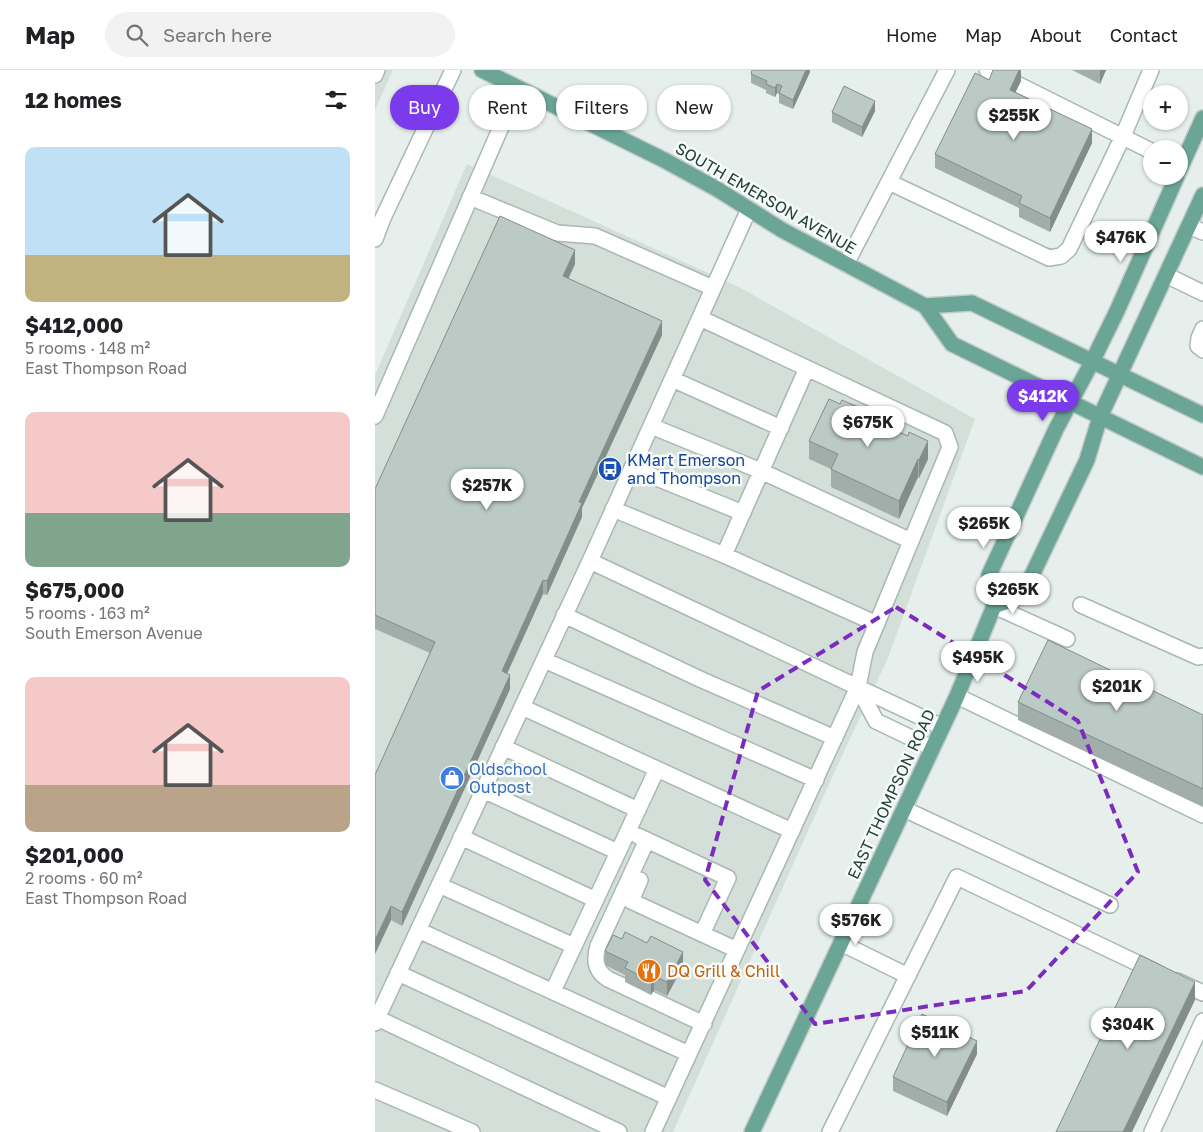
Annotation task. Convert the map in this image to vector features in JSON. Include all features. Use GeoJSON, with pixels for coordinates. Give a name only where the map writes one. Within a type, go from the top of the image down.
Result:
{"type":"FeatureCollection","features":[{"type":"Feature","properties":{"kind":"main road","name":"SOUTH EMERSON AVENUE"},"geometry":{"type":"LineString","coordinates":[[482,70],[512,85]]}},
{"type":"Feature","properties":{"kind":"main road","name":"SOUTH EMERSON AVENUE"},"geometry":{"type":"LineString","coordinates":[[546,102],[664,160],[717,189],[782,230],[925,306],[952,344],[1203,467]]}},
{"type":"Feature","properties":{"kind":"main road"},"geometry":{"type":"LineString","coordinates":[[1188,150],[1203,118]]}},
{"type":"Feature","properties":{"kind":"main road"},"geometry":{"type":"LineString","coordinates":[[1172,185],[1093,362],[1070,403],[989,575],[994,606],[1022,596],[1087,460],[1100,417],[1203,195]]}},
{"type":"Feature","properties":{"kind":"main road"},"geometry":{"type":"LineString","coordinates":[[925,306],[972,303],[1203,415]]}},
{"type":"Feature","properties":{"kind":"main road","name":"EAST THOMPSON ROAD"},"geometry":{"type":"LineString","coordinates":[[752,1132],[957,696],[994,606]]}},
{"type":"Feature","properties":{"kind":"lane"},"geometry":{"type":"LineString","coordinates":[[375,239],[383,218],[453,70]]}},
{"type":"Feature","properties":{"kind":"lane"},"geometry":{"type":"LineString","coordinates":[[846,264],[947,70]]}},
{"type":"Feature","properties":{"kind":"lane"},"geometry":{"type":"LineString","coordinates":[[889,182],[1049,258],[1061,256],[1069,250],[1123,136],[1151,70]]}},
{"type":"Feature","properties":{"kind":"lane"},"geometry":{"type":"LineString","coordinates":[[1019,86],[1143,147]]}},
{"type":"Feature","properties":{"kind":"lane"},"geometry":{"type":"LineString","coordinates":[[375,416],[499,130]]}},
{"type":"Feature","properties":{"kind":"lane"},"geometry":{"type":"LineString","coordinates":[[470,196],[557,233],[595,236],[713,288]]}},
{"type":"Feature","properties":{"kind":"lane"},"geometry":{"type":"LineString","coordinates":[[619,1132],[376,1021],[590,561],[749,209]]}},
{"type":"Feature","properties":{"kind":"lane"},"geometry":{"type":"LineString","coordinates":[[1189,226],[1203,232]]}},
{"type":"Feature","properties":{"kind":"lane"},"geometry":{"type":"LineString","coordinates":[[1166,275],[1203,293]]}},
{"type":"Feature","properties":{"kind":"lane"},"geometry":{"type":"LineString","coordinates":[[653,1132],[858,687],[865,652],[950,447],[945,433],[700,318]]}},
{"type":"Feature","properties":{"kind":"lane"},"geometry":{"type":"LineString","coordinates":[[1203,328],[1198,346],[1203,350]]}},
{"type":"Feature","properties":{"kind":"lane"},"geometry":{"type":"LineString","coordinates":[[724,555],[807,368]]}},
{"type":"Feature","properties":{"kind":"lane"},"geometry":{"type":"LineString","coordinates":[[672,379],[781,428]]}},
{"type":"Feature","properties":{"kind":"lane"},"geometry":{"type":"LineString","coordinates":[[651,426],[761,471],[911,541]]}},
{"type":"Feature","properties":{"kind":"lane"},"geometry":{"type":"LineString","coordinates":[[632,468],[743,513]]}},
{"type":"Feature","properties":{"kind":"lane"},"geometry":{"type":"LineString","coordinates":[[613,509],[724,555],[877,624]]}},
{"type":"Feature","properties":{"kind":"lane"},"geometry":{"type":"LineString","coordinates":[[590,561],[942,727]]}},
{"type":"Feature","properties":{"kind":"lane"},"geometry":{"type":"LineString","coordinates":[[1081,605],[1198,657],[1203,656]]}},
{"type":"Feature","properties":{"kind":"lane"},"geometry":{"type":"LineString","coordinates":[[994,606],[1067,639]]}},
{"type":"Feature","properties":{"kind":"lane"},"geometry":{"type":"LineString","coordinates":[[564,615],[702,680],[835,738]]}},
{"type":"Feature","properties":{"kind":"lane"},"geometry":{"type":"LineString","coordinates":[[543,660],[816,780]]}},
{"type":"Feature","properties":{"kind":"lane"},"geometry":{"type":"LineString","coordinates":[[858,687],[876,721],[932,748]]}},
{"type":"Feature","properties":{"kind":"lane"},"geometry":{"type":"LineString","coordinates":[[957,696],[1203,815]]}},
{"type":"Feature","properties":{"kind":"lane"},"geometry":{"type":"LineString","coordinates":[[522,707],[792,831]]}},
{"type":"Feature","properties":{"kind":"lane"},"geometry":{"type":"LineString","coordinates":[[503,747],[638,810]]}},
{"type":"Feature","properties":{"kind":"lane"},"geometry":{"type":"LineString","coordinates":[[553,991],[657,769]]}},
{"type":"Feature","properties":{"kind":"lane"},"geometry":{"type":"LineString","coordinates":[[483,790],[618,852]]}},
{"type":"Feature","properties":{"kind":"lane"},"geometry":{"type":"LineString","coordinates":[[903,809],[1110,905]]}},
{"type":"Feature","properties":{"kind":"lane"},"geometry":{"type":"LineString","coordinates":[[628,831],[728,878],[702,934]]}},
{"type":"Feature","properties":{"kind":"lane"},"geometry":{"type":"LineString","coordinates":[[461,837],[596,900]]}},
{"type":"Feature","properties":{"kind":"lane"},"geometry":{"type":"LineString","coordinates":[[652,842],[631,901],[737,950]]}},
{"type":"Feature","properties":{"kind":"lane"},"geometry":{"type":"LineString","coordinates":[[652,842],[598,946],[596,964],[600,972],[608,979],[704,1024]]}},
{"type":"Feature","properties":{"kind":"lane"},"geometry":{"type":"LineString","coordinates":[[833,1131],[957,877],[1203,994]]}},
{"type":"Feature","properties":{"kind":"lane"},"geometry":{"type":"LineString","coordinates":[[439,885],[574,946]]}},
{"type":"Feature","properties":{"kind":"lane"},"geometry":{"type":"LineString","coordinates":[[418,930],[689,1054]]}},
{"type":"Feature","properties":{"kind":"lane"},"geometry":{"type":"LineString","coordinates":[[841,942],[908,976]]}},
{"type":"Feature","properties":{"kind":"lane"},"geometry":{"type":"LineString","coordinates":[[398,973],[669,1098]]}},
{"type":"Feature","properties":{"kind":"lane"},"geometry":{"type":"LineString","coordinates":[[1151,1132],[1203,1021]]}},
{"type":"Feature","properties":{"kind":"lane"},"geometry":{"type":"LineString","coordinates":[[375,1090],[473,1132]]}},
{"type":"Feature","properties":{"kind":"highlighted area"},"geometry":{"type":"Polygon","coordinates":[[[896,607],[1078,721],[1138,872],[1026,991],[815,1024],[705,880],[758,691],[896,607]]]}},
{"type":"Feature","properties":{"kind":"shaded area"},"geometry":{"type":"Polygon","coordinates":[[[375,70],[393,70],[375,110],[375,70]]]}},
{"type":"Feature","properties":{"kind":"shaded area"},"geometry":{"type":"Polygon","coordinates":[[[467,164],[737,286],[975,419],[888,658],[834,773],[673,1132],[375,1132],[375,375],[467,164]]]}},
{"type":"Feature","properties":{"kind":"building"},"geometry":{"type":"Polygon","coordinates":[[[752,70],[806,70],[793,100],[779,93],[782,86],[777,84],[775,88],[766,84],[767,81],[751,74],[752,70]]]}},
{"type":"Feature","properties":{"kind":"building"},"geometry":{"type":"Polygon","coordinates":[[[993,70],[1019,70],[1010,90],[1092,129],[1050,218],[1019,203],[1022,196],[935,154],[975,73],[989,80],[993,70]]]}},
{"type":"Feature","properties":{"kind":"building"},"geometry":{"type":"Polygon","coordinates":[[[844,86],[875,101],[862,127],[832,112],[844,86]]]}},
{"type":"Feature","properties":{"kind":"building"},"geometry":{"type":"Polygon","coordinates":[[[500,216],[575,250],[563,276],[662,321],[579,502],[582,503],[547,581],[543,580],[502,671],[510,675],[402,912],[391,906],[375,940],[375,775],[435,642],[375,615],[375,489],[500,216]]]}},
{"type":"Feature","properties":{"kind":"building"},"geometry":{"type":"Polygon","coordinates":[[[829,399],[840,404],[842,400],[860,408],[858,412],[866,416],[867,414],[889,425],[888,427],[908,436],[909,432],[928,441],[899,501],[831,469],[838,454],[809,441],[829,399]]]}},
{"type":"Feature","properties":{"kind":"building"},"geometry":{"type":"Polygon","coordinates":[[[1048,640],[1203,715],[1203,789],[1018,702],[1048,640]]]}},
{"type":"Feature","properties":{"kind":"building"},"geometry":{"type":"Polygon","coordinates":[[[625,932],[647,943],[651,936],[683,952],[667,982],[654,976],[651,981],[625,968],[628,962],[605,951],[613,935],[622,939],[625,932]]]}},
{"type":"Feature","properties":{"kind":"building"},"geometry":{"type":"Polygon","coordinates":[[[1140,955],[1195,982],[1123,1132],[1056,1132],[1140,955]]]}},
{"type":"Feature","properties":{"kind":"building"},"geometry":{"type":"Polygon","coordinates":[[[922,1014],[977,1041],[947,1102],[893,1077],[922,1014]]]}},
{"type":"Feature","properties":{"kind":"place","name":"KMart Emerson and Thompson"},"geometry":{"type":"Point","coordinates":[610,469]}},
{"type":"Feature","properties":{"kind":"place","name":"Oldschool Outpost"},"geometry":{"type":"Point","coordinates":[452,778]}},
{"type":"Feature","properties":{"kind":"place","name":"DQ Grill & Chill"},"geometry":{"type":"Point","coordinates":[649,971]}}]}
